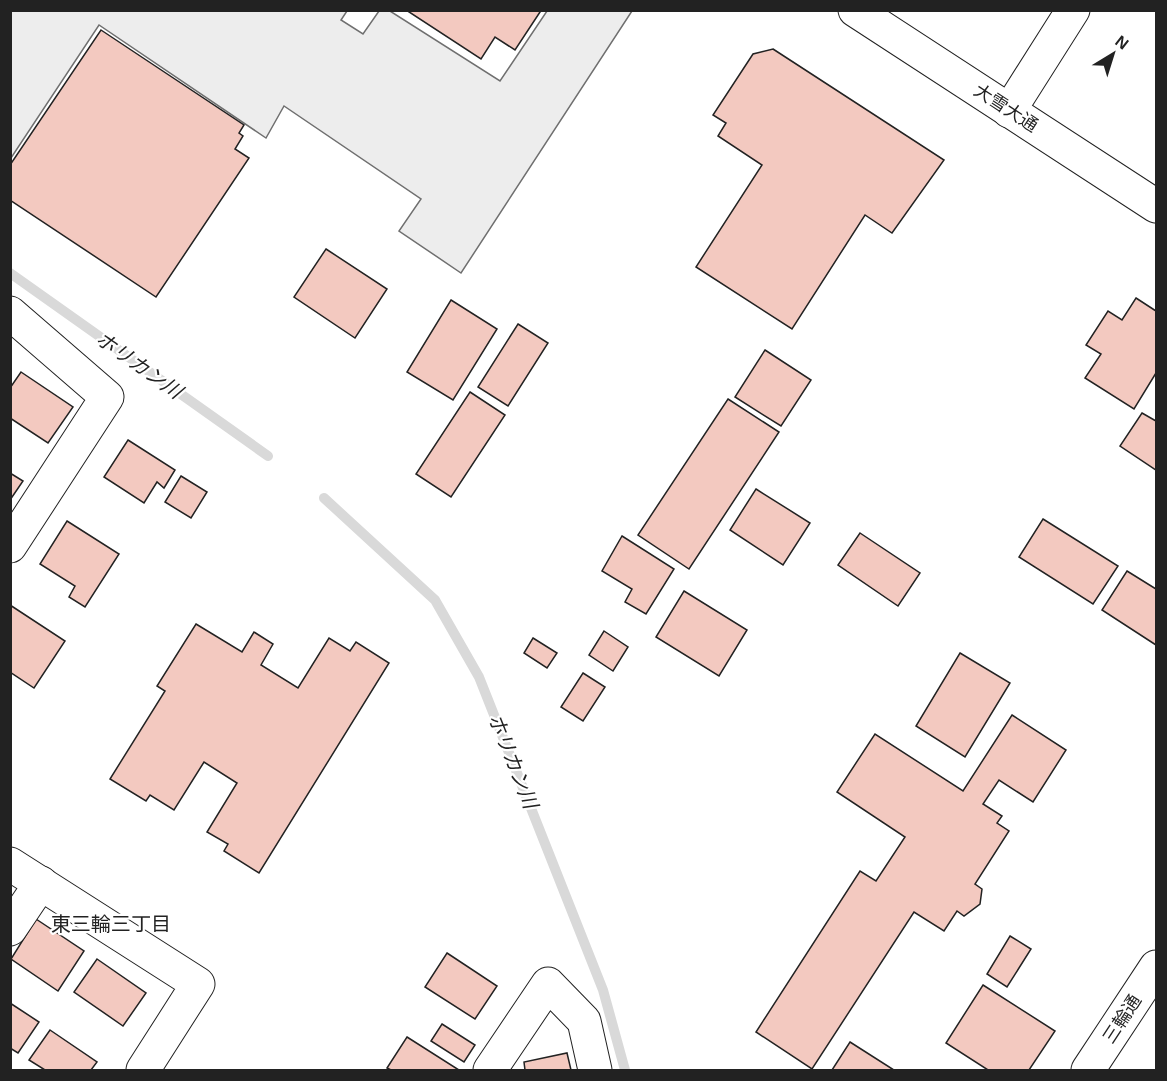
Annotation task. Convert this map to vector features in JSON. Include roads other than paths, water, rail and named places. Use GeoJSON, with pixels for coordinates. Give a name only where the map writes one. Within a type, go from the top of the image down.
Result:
{"type":"FeatureCollection","features":[{"type":"Feature","properties":{"kind":"main road","name":"大雪大通"},"geometry":{"type":"LineString","coordinates":[[855,10],[1156,206]]}},
{"type":"Feature","properties":{"kind":"main road"},"geometry":{"type":"LineString","coordinates":[[1009,111],[1072,10]]}},
{"type":"Feature","properties":{"kind":"main road"},"geometry":{"type":"LineString","coordinates":[[10,313],[107,397],[10,546]]}},
{"type":"Feature","properties":{"kind":"main road"},"geometry":{"type":"LineString","coordinates":[[10,864],[198,984],[143,1071]]}},
{"type":"Feature","properties":{"kind":"main road"},"geometry":{"type":"LineString","coordinates":[[10,929],[41,883]]}},
{"type":"Feature","properties":{"kind":"main road","name":"三輪通"},"geometry":{"type":"LineString","coordinates":[[1089,1071],[1156,967]]}},
{"type":"Feature","properties":{"kind":"main road"},"geometry":{"type":"LineString","coordinates":[[490,1071],[548,984],[584,1020],[595,1071]]}},
{"type":"Feature","properties":{"kind":"waterway","name":"ホリカン川"},"geometry":{"type":"LineString","coordinates":[[10,273],[268,456]]}},
{"type":"Feature","properties":{"kind":"waterway","name":"ホリカン川"},"geometry":{"type":"LineString","coordinates":[[324,498],[435,600],[479,677],[603,990],[625,1070]]}},
{"type":"Feature","properties":{"kind":"district","name":"東三輪三丁目"},"geometry":{"type":"Point","coordinates":[111,924]}}]}
